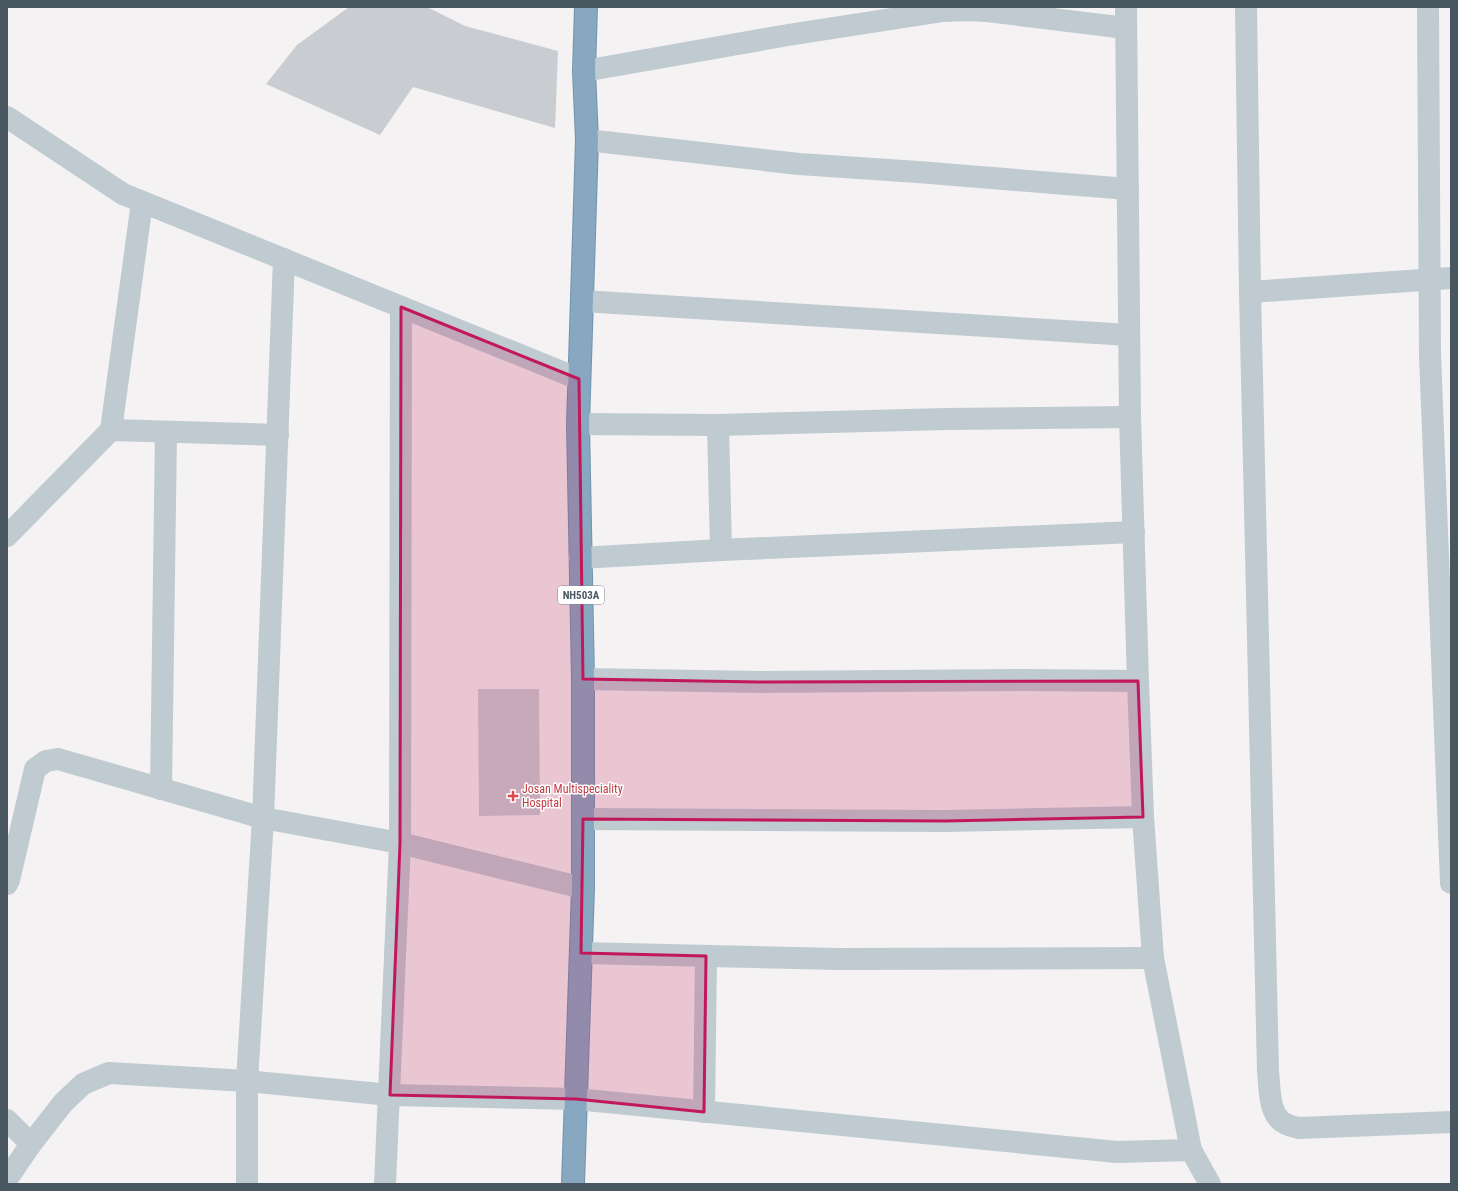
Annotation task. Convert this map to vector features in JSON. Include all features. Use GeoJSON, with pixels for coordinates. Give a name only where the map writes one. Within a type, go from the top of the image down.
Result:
{"type":"FeatureCollection","features":[{"type":"Feature","properties":{"kind":"highway","name":"NH503A"},"geometry":{"type":"LineString","coordinates":[[573,1184],[583,888],[583,679],[578,424],[587,140],[584,70],[586,7]]}},
{"type":"Feature","properties":{"kind":"street"},"geometry":{"type":"LineString","coordinates":[[1126,7],[1130,417],[1143,817],[1153,958],[1191,1150],[1210,1184]]}},
{"type":"Feature","properties":{"kind":"street"},"geometry":{"type":"LineString","coordinates":[[1246,7],[1250,292],[1268,1071],[1271,1104],[1276,1116],[1285,1124],[1298,1128],[1451,1122]]}},
{"type":"Feature","properties":{"kind":"street"},"geometry":{"type":"LineString","coordinates":[[1428,7],[1430,355],[1447,685],[1451,883]]}},
{"type":"Feature","properties":{"kind":"street"},"geometry":{"type":"LineString","coordinates":[[584,70],[788,35],[898,13],[968,10],[1014,14],[1126,28]]}},
{"type":"Feature","properties":{"kind":"street"},"geometry":{"type":"LineString","coordinates":[[7,117],[123,194],[579,379]]}},
{"type":"Feature","properties":{"kind":"street"},"geometry":{"type":"LineString","coordinates":[[587,140],[800,164],[1128,189]]}},
{"type":"Feature","properties":{"kind":"street"},"geometry":{"type":"LineString","coordinates":[[7,536],[111,430],[142,202]]}},
{"type":"Feature","properties":{"kind":"street"},"geometry":{"type":"LineString","coordinates":[[247,1184],[247,1081],[264,818],[284,259]]}},
{"type":"Feature","properties":{"kind":"street"},"geometry":{"type":"LineString","coordinates":[[1250,292],[1451,278]]}},
{"type":"Feature","properties":{"kind":"street"},"geometry":{"type":"LineString","coordinates":[[582,301],[1129,334]]}},
{"type":"Feature","properties":{"kind":"street"},"geometry":{"type":"LineString","coordinates":[[386,1184],[400,843],[401,307]]}},
{"type":"Feature","properties":{"kind":"street"},"geometry":{"type":"LineString","coordinates":[[578,424],[718,425],[946,419],[1130,417]]}},
{"type":"Feature","properties":{"kind":"street"},"geometry":{"type":"LineString","coordinates":[[718,425],[721,550]]}},
{"type":"Feature","properties":{"kind":"street"},"geometry":{"type":"LineString","coordinates":[[111,430],[278,435]]}},
{"type":"Feature","properties":{"kind":"street"},"geometry":{"type":"LineString","coordinates":[[161,789],[166,432]]}},
{"type":"Feature","properties":{"kind":"street"},"geometry":{"type":"LineString","coordinates":[[580,558],[721,550],[1134,532]]}},
{"type":"Feature","properties":{"kind":"street"},"geometry":{"type":"LineString","coordinates":[[583,679],[759,682],[1009,680],[1138,681]]}},
{"type":"Feature","properties":{"kind":"street"},"geometry":{"type":"LineString","coordinates":[[7,884],[35,769],[46,761],[58,759],[264,818],[400,843],[583,888]]}},
{"type":"Feature","properties":{"kind":"street"},"geometry":{"type":"LineString","coordinates":[[583,819],[945,821],[1143,817]]}},
{"type":"Feature","properties":{"kind":"street"},"geometry":{"type":"LineString","coordinates":[[581,953],[839,959],[1153,958]]}},
{"type":"Feature","properties":{"kind":"street"},"geometry":{"type":"LineString","coordinates":[[704,1112],[706,956]]}},
{"type":"Feature","properties":{"kind":"street"},"geometry":{"type":"LineString","coordinates":[[7,1179],[31,1144],[63,1104],[83,1084],[109,1073],[247,1081],[390,1094],[576,1099],[1117,1152],[1191,1150]]}},
{"type":"Feature","properties":{"kind":"street"},"geometry":{"type":"LineString","coordinates":[[7,1120],[31,1144]]}},
{"type":"Feature","properties":{"kind":"highlighted area"},"geometry":{"type":"Polygon","coordinates":[[[401,307],[579,379],[583,679],[759,682],[1138,681],[1143,817],[945,821],[583,819],[581,953],[706,956],[704,1112],[576,1099],[390,1095],[400,843],[401,307]]]}},
{"type":"Feature","properties":{"kind":"building"},"geometry":{"type":"Polygon","coordinates":[[[349,7],[427,7],[465,26],[558,51],[555,128],[413,87],[380,135],[266,84],[297,45],[349,7]]]}},
{"type":"Feature","properties":{"kind":"building"},"geometry":{"type":"Polygon","coordinates":[[[478,689],[539,689],[540,815],[479,816],[478,689]]]}},
{"type":"Feature","properties":{"kind":"place","name":"Josan Multispeciality Hospital"},"geometry":{"type":"Point","coordinates":[513,796]}}]}
